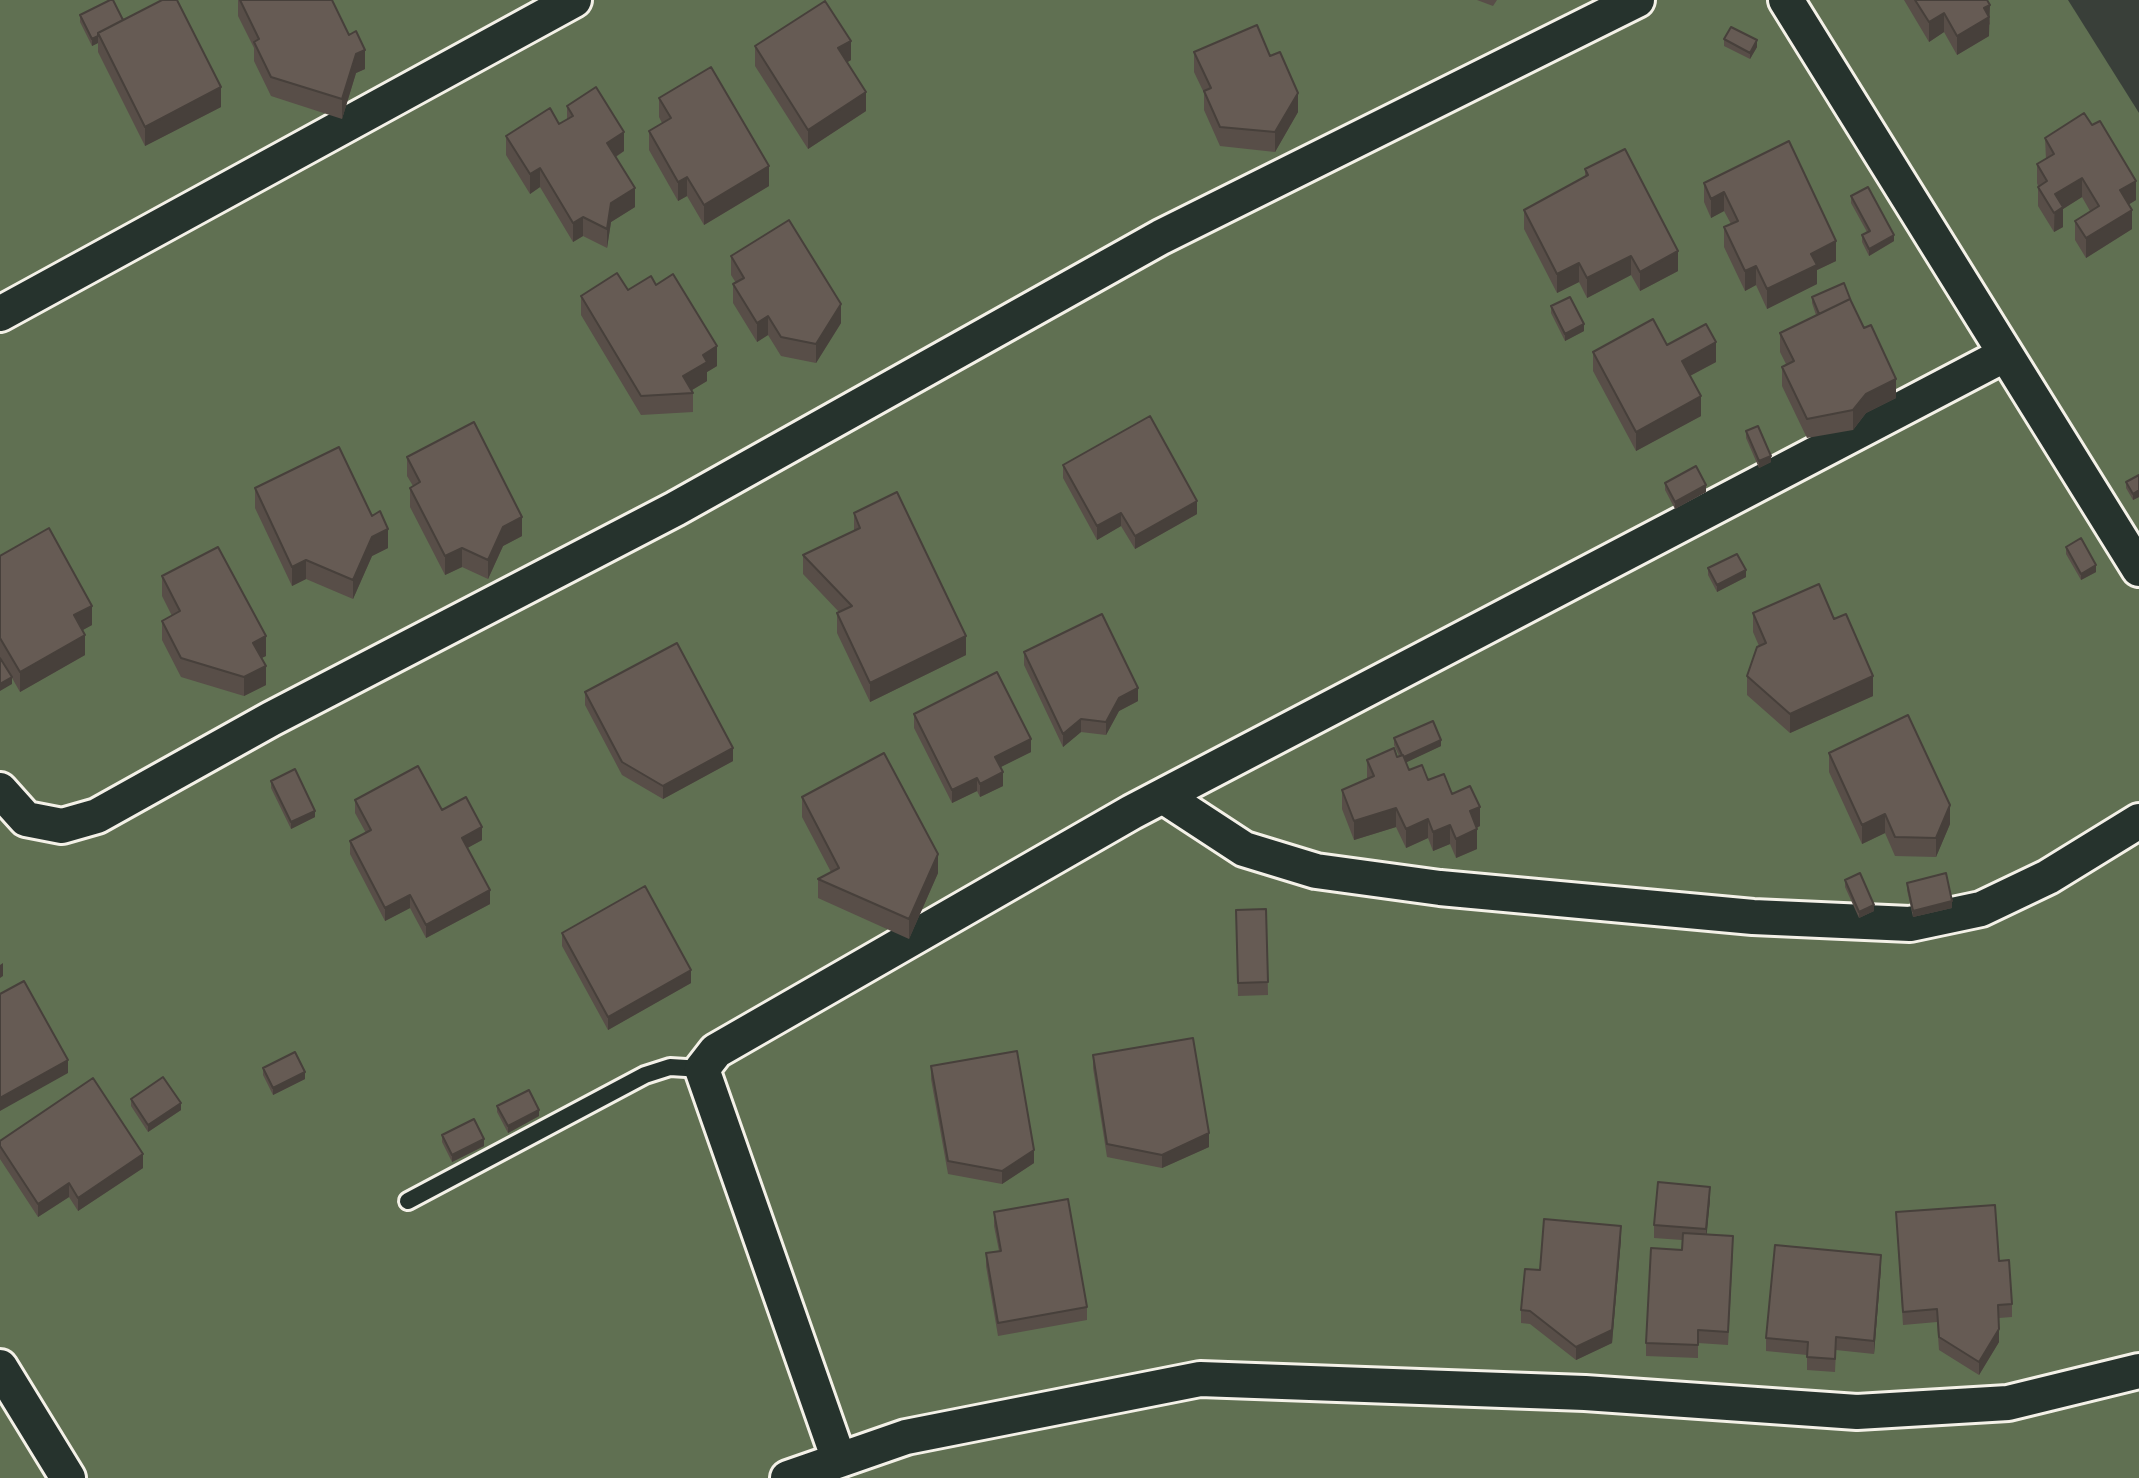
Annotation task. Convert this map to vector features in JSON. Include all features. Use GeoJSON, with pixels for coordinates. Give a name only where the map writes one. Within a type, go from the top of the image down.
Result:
{"type":"FeatureCollection","features":[{"type":"Feature","properties":{"kind":"street"},"geometry":{"type":"LineString","coordinates":[[0,314],[574,0]]}},
{"type":"Feature","properties":{"kind":"street"},"geometry":{"type":"LineString","coordinates":[[0,790],[26,819],[62,826],[97,816],[271,719],[675,509],[1161,237],[1637,0]]}},
{"type":"Feature","properties":{"kind":"street"},"geometry":{"type":"LineString","coordinates":[[1786,0],[2139,569]]}},
{"type":"Feature","properties":{"kind":"street"},"geometry":{"type":"LineString","coordinates":[[839,1460],[702,1069],[716,1051],[1163,796],[2004,355]]}},
{"type":"Feature","properties":{"kind":"street"},"geometry":{"type":"LineString","coordinates":[[1163,796],[1244,849],[1316,871],[1440,888],[1753,917],[1910,924],[1981,909],[2048,877],[2139,821]]}},
{"type":"Feature","properties":{"kind":"street"},"geometry":{"type":"LineString","coordinates":[[0,1367],[68,1478]]}},
{"type":"Feature","properties":{"kind":"street"},"geometry":{"type":"LineString","coordinates":[[788,1478],[906,1437],[1200,1379],[1585,1393],[1857,1412],[2008,1403],[2139,1371]]}},
{"type":"Feature","properties":{"kind":"lane"},"geometry":{"type":"LineString","coordinates":[[408,1201],[645,1075],[670,1067],[702,1069]]}},
{"type":"Feature","properties":{"kind":"green space"},"geometry":{"type":"Polygon","coordinates":[[[0,0],[2068,0],[2139,113],[2139,1478],[0,1478],[0,0]]]}},
{"type":"Feature","properties":{"kind":"building"},"geometry":{"type":"Polygon","coordinates":[[[113,0],[123,20],[92,39],[80,15],[113,0]]]}},
{"type":"Feature","properties":{"kind":"building"},"geometry":{"type":"Polygon","coordinates":[[[162,0],[177,0],[221,87],[145,127],[98,33],[162,0]]]}},
{"type":"Feature","properties":{"kind":"building"},"geometry":{"type":"Polygon","coordinates":[[[240,0],[332,0],[349,35],[356,31],[365,50],[356,54],[342,99],[271,77],[254,42],[259,39],[240,0]]]}},
{"type":"Feature","properties":{"kind":"building"},"geometry":{"type":"Polygon","coordinates":[[[1915,0],[1987,0],[1990,5],[1984,8],[1989,17],[1957,36],[1944,13],[1929,22],[1915,0]]]}},
{"type":"Feature","properties":{"kind":"building"},"geometry":{"type":"Polygon","coordinates":[[[825,1],[851,41],[838,48],[866,92],[808,130],[755,46],[825,1]]]}},
{"type":"Feature","properties":{"kind":"building"},"geometry":{"type":"Polygon","coordinates":[[[1257,25],[1270,56],[1280,52],[1298,93],[1275,132],[1220,127],[1204,91],[1211,88],[1194,52],[1257,25]]]}},
{"type":"Feature","properties":{"kind":"building"},"geometry":{"type":"Polygon","coordinates":[[[1731,27],[1757,40],[1750,53],[1724,39],[1731,27]]]}},
{"type":"Feature","properties":{"kind":"building"},"geometry":{"type":"Polygon","coordinates":[[[711,67],[769,166],[704,205],[687,177],[678,182],[649,131],[671,118],[659,98],[711,67]]]}},
{"type":"Feature","properties":{"kind":"building"},"geometry":{"type":"Polygon","coordinates":[[[596,87],[624,132],[607,143],[635,188],[611,203],[607,229],[583,217],[573,223],[540,168],[530,174],[506,136],[550,108],[559,124],[573,116],[567,106],[596,87]]]}},
{"type":"Feature","properties":{"kind":"building"},"geometry":{"type":"Polygon","coordinates":[[[2084,113],[2092,125],[2100,121],[2136,181],[2120,190],[2132,210],[2086,238],[2075,221],[2099,206],[2082,178],[2055,194],[2063,207],[2054,213],[2038,187],[2047,181],[2037,164],[2054,154],[2045,138],[2084,113]]]}},
{"type":"Feature","properties":{"kind":"building"},"geometry":{"type":"Polygon","coordinates":[[[1789,141],[1836,241],[1811,254],[1817,265],[1767,289],[1756,266],[1745,271],[1724,227],[1738,221],[1724,192],[1711,199],[1704,183],[1789,141]]]}},
{"type":"Feature","properties":{"kind":"building"},"geometry":{"type":"Polygon","coordinates":[[[1625,149],[1678,251],[1640,272],[1631,256],[1587,278],[1579,263],[1557,274],[1524,210],[1588,175],[1585,169],[1625,149]]]}},
{"type":"Feature","properties":{"kind":"building"},"geometry":{"type":"Polygon","coordinates":[[[1868,187],[1894,235],[1869,249],[1862,235],[1870,231],[1851,196],[1868,187]]]}},
{"type":"Feature","properties":{"kind":"building"},"geometry":{"type":"Polygon","coordinates":[[[789,220],[841,304],[816,344],[781,337],[768,316],[757,323],[733,284],[744,278],[731,256],[789,220]]]}},
{"type":"Feature","properties":{"kind":"building"},"geometry":{"type":"Polygon","coordinates":[[[617,273],[628,290],[651,276],[656,285],[673,274],[717,346],[703,355],[707,362],[683,376],[693,393],[641,396],[581,296],[617,273]]]}},
{"type":"Feature","properties":{"kind":"building"},"geometry":{"type":"Polygon","coordinates":[[[1844,283],[1851,301],[1819,314],[1812,297],[1844,283]]]}},
{"type":"Feature","properties":{"kind":"building"},"geometry":{"type":"Polygon","coordinates":[[[1570,297],[1584,324],[1565,334],[1551,306],[1570,297]]]}},
{"type":"Feature","properties":{"kind":"building"},"geometry":{"type":"Polygon","coordinates":[[[1850,299],[1864,328],[1871,325],[1896,379],[1866,394],[1853,410],[1807,419],[1782,367],[1794,361],[1780,333],[1850,299]]]}},
{"type":"Feature","properties":{"kind":"building"},"geometry":{"type":"Polygon","coordinates":[[[1653,319],[1667,345],[1706,324],[1716,342],[1682,361],[1701,396],[1636,432],[1593,352],[1653,319]]]}},
{"type":"Feature","properties":{"kind":"building"},"geometry":{"type":"Polygon","coordinates":[[[1150,416],[1197,501],[1135,536],[1121,513],[1097,526],[1063,465],[1150,416]]]}},
{"type":"Feature","properties":{"kind":"building"},"geometry":{"type":"Polygon","coordinates":[[[474,422],[522,517],[503,527],[488,560],[462,548],[445,556],[410,488],[420,482],[407,457],[474,422]]]}},
{"type":"Feature","properties":{"kind":"building"},"geometry":{"type":"Polygon","coordinates":[[[1758,426],[1771,456],[1759,461],[1746,431],[1758,426]]]}},
{"type":"Feature","properties":{"kind":"building"},"geometry":{"type":"Polygon","coordinates":[[[339,447],[372,516],[380,511],[388,529],[372,537],[353,580],[306,560],[292,567],[255,488],[339,447]]]}},
{"type":"Feature","properties":{"kind":"building"},"geometry":{"type":"Polygon","coordinates":[[[1696,466],[1706,485],[1675,502],[1665,483],[1696,466]]]}},
{"type":"Feature","properties":{"kind":"building"},"geometry":{"type":"Polygon","coordinates":[[[2139,475],[2139,490],[2133,494],[2126,482],[2139,475]]]}},
{"type":"Feature","properties":{"kind":"building"},"geometry":{"type":"Polygon","coordinates":[[[897,492],[966,636],[870,683],[837,613],[852,606],[803,555],[860,528],[854,513],[897,492]]]}},
{"type":"Feature","properties":{"kind":"building"},"geometry":{"type":"Polygon","coordinates":[[[49,528],[92,606],[74,615],[85,635],[20,672],[0,638],[0,556],[49,528]]]}},
{"type":"Feature","properties":{"kind":"building"},"geometry":{"type":"Polygon","coordinates":[[[2081,538],[2096,565],[2081,574],[2066,547],[2081,538]]]}},
{"type":"Feature","properties":{"kind":"building"},"geometry":{"type":"Polygon","coordinates":[[[218,547],[266,636],[253,643],[266,666],[244,677],[181,658],[162,621],[180,611],[162,576],[218,547]]]}},
{"type":"Feature","properties":{"kind":"building"},"geometry":{"type":"Polygon","coordinates":[[[1737,554],[1746,570],[1717,585],[1708,568],[1737,554]]]}},
{"type":"Feature","properties":{"kind":"building"},"geometry":{"type":"Polygon","coordinates":[[[1819,584],[1834,619],[1846,614],[1873,676],[1790,714],[1747,676],[1757,647],[1766,643],[1753,613],[1819,584]]]}},
{"type":"Feature","properties":{"kind":"building"},"geometry":{"type":"Polygon","coordinates":[[[1102,614],[1138,688],[1119,698],[1106,722],[1081,719],[1063,734],[1024,652],[1102,614]]]}},
{"type":"Feature","properties":{"kind":"building"},"geometry":{"type":"Polygon","coordinates":[[[677,643],[733,748],[663,786],[622,762],[585,692],[677,643]]]}},
{"type":"Feature","properties":{"kind":"building"},"geometry":{"type":"Polygon","coordinates":[[[0,658],[12,677],[0,684],[0,658]]]}},
{"type":"Feature","properties":{"kind":"building"},"geometry":{"type":"Polygon","coordinates":[[[997,672],[1031,739],[995,757],[1003,772],[980,784],[977,778],[952,790],[914,714],[997,672]]]}},
{"type":"Feature","properties":{"kind":"building"},"geometry":{"type":"Polygon","coordinates":[[[1908,715],[1950,805],[1936,838],[1895,837],[1885,814],[1862,825],[1829,753],[1908,715]]]}},
{"type":"Feature","properties":{"kind":"building"},"geometry":{"type":"Polygon","coordinates":[[[1433,721],[1441,740],[1404,757],[1394,738],[1433,721]]]}},
{"type":"Feature","properties":{"kind":"building"},"geometry":{"type":"Polygon","coordinates":[[[1394,748],[1397,757],[1403,755],[1409,770],[1422,765],[1428,780],[1444,774],[1452,794],[1470,786],[1480,807],[1470,811],[1477,829],[1456,839],[1450,825],[1433,832],[1428,819],[1406,829],[1396,808],[1354,821],[1342,790],[1374,776],[1367,760],[1394,748]]]}},
{"type":"Feature","properties":{"kind":"building"},"geometry":{"type":"Polygon","coordinates":[[[884,753],[938,854],[909,919],[818,879],[839,868],[802,797],[884,753]]]}},
{"type":"Feature","properties":{"kind":"building"},"geometry":{"type":"Polygon","coordinates":[[[418,766],[442,810],[466,797],[482,827],[462,838],[490,890],[426,925],[410,895],[385,908],[350,841],[371,830],[355,800],[418,766]]]}},
{"type":"Feature","properties":{"kind":"building"},"geometry":{"type":"Polygon","coordinates":[[[295,769],[315,811],[291,822],[271,781],[295,769]]]}},
{"type":"Feature","properties":{"kind":"building"},"geometry":{"type":"Polygon","coordinates":[[[1860,873],[1874,905],[1859,912],[1845,880],[1860,873]]]}},
{"type":"Feature","properties":{"kind":"building"},"geometry":{"type":"Polygon","coordinates":[[[1946,873],[1952,901],[1913,911],[1907,883],[1946,873]]]}},
{"type":"Feature","properties":{"kind":"building"},"geometry":{"type":"Polygon","coordinates":[[[645,886],[691,970],[608,1017],[562,933],[645,886]]]}},
{"type":"Feature","properties":{"kind":"building"},"geometry":{"type":"Polygon","coordinates":[[[1266,909],[1268,982],[1238,983],[1236,910],[1266,909]]]}},
{"type":"Feature","properties":{"kind":"building"},"geometry":{"type":"Polygon","coordinates":[[[24,981],[68,1060],[0,1098],[0,994],[24,981]]]}},
{"type":"Feature","properties":{"kind":"building"},"geometry":{"type":"Polygon","coordinates":[[[1193,1038],[1209,1133],[1162,1155],[1107,1144],[1093,1055],[1193,1038]]]}},
{"type":"Feature","properties":{"kind":"building"},"geometry":{"type":"Polygon","coordinates":[[[1017,1051],[1034,1150],[1002,1171],[948,1161],[931,1066],[1017,1051]]]}},
{"type":"Feature","properties":{"kind":"building"},"geometry":{"type":"Polygon","coordinates":[[[295,1052],[305,1072],[273,1088],[263,1068],[295,1052]]]}},
{"type":"Feature","properties":{"kind":"building"},"geometry":{"type":"Polygon","coordinates":[[[163,1077],[181,1103],[148,1125],[131,1099],[163,1077]]]}},
{"type":"Feature","properties":{"kind":"building"},"geometry":{"type":"Polygon","coordinates":[[[93,1078],[143,1154],[78,1198],[69,1183],[38,1204],[0,1146],[0,1141],[93,1078]]]}},
{"type":"Feature","properties":{"kind":"building"},"geometry":{"type":"Polygon","coordinates":[[[529,1090],[539,1110],[508,1126],[497,1106],[529,1090]]]}},
{"type":"Feature","properties":{"kind":"building"},"geometry":{"type":"Polygon","coordinates":[[[474,1119],[484,1139],[452,1155],[442,1135],[474,1119]]]}},
{"type":"Feature","properties":{"kind":"building"},"geometry":{"type":"Polygon","coordinates":[[[1658,1182],[1710,1187],[1706,1229],[1654,1225],[1658,1182]]]}},
{"type":"Feature","properties":{"kind":"building"},"geometry":{"type":"Polygon","coordinates":[[[1068,1199],[1087,1307],[998,1323],[986,1253],[1001,1251],[994,1212],[1068,1199]]]}},
{"type":"Feature","properties":{"kind":"building"},"geometry":{"type":"Polygon","coordinates":[[[1995,1205],[1999,1261],[2009,1260],[2012,1304],[1998,1305],[1999,1329],[1979,1362],[1939,1337],[1937,1309],[1903,1312],[1896,1212],[1995,1205]]]}},
{"type":"Feature","properties":{"kind":"building"},"geometry":{"type":"Polygon","coordinates":[[[1544,1219],[1621,1226],[1612,1330],[1576,1347],[1530,1311],[1521,1310],[1525,1269],[1540,1270],[1544,1219]]]}},
{"type":"Feature","properties":{"kind":"building"},"geometry":{"type":"Polygon","coordinates":[[[1683,1233],[1733,1236],[1728,1332],[1698,1330],[1698,1345],[1646,1343],[1651,1248],[1682,1250],[1683,1233]]]}},
{"type":"Feature","properties":{"kind":"building"},"geometry":{"type":"Polygon","coordinates":[[[1775,1245],[1881,1255],[1874,1341],[1836,1337],[1835,1359],[1807,1357],[1808,1342],[1766,1338],[1775,1245]]]}}]}
